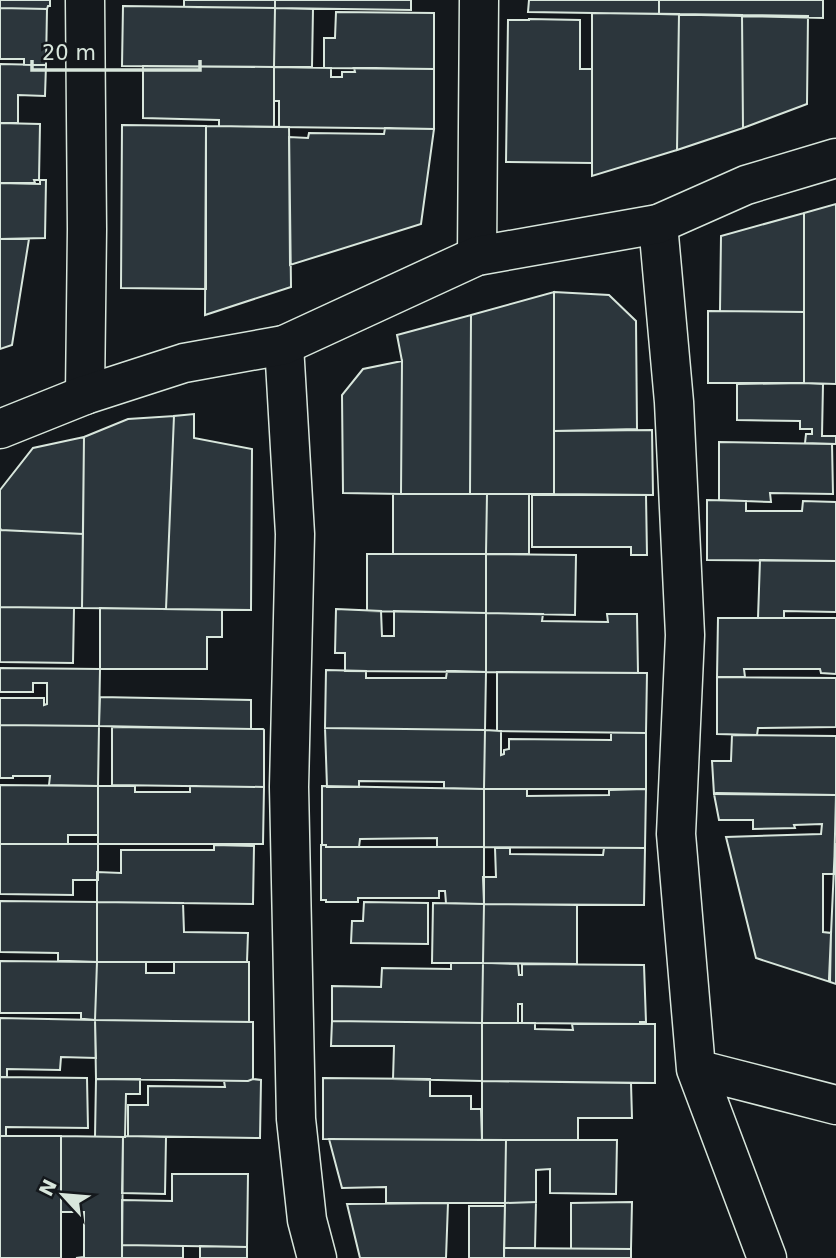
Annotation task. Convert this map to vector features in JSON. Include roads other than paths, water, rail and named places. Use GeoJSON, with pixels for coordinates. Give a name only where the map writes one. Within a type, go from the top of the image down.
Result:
{"type":"FeatureCollection","features":[{"type":"Feature","properties":{"kind":"street"},"geometry":{"type":"LineString","coordinates":[[85,0],[85,395]]}},
{"type":"Feature","properties":{"kind":"street"},"geometry":{"type":"LineString","coordinates":[[477,256],[479,0]]}},
{"type":"Feature","properties":{"kind":"street"},"geometry":{"type":"LineString","coordinates":[[0,429],[85,395],[184,363],[284,345],[477,256],[658,224],[746,185],[836,158]]}},
{"type":"Feature","properties":{"kind":"street"},"geometry":{"type":"LineString","coordinates":[[658,224],[674,402],[685,635],[676,834],[696,1069],[767,1258]]}},
{"type":"Feature","properties":{"kind":"street"},"geometry":{"type":"LineString","coordinates":[[284,345],[295,534],[289,787],[296,1119],[307,1220],[317,1258]]}},
{"type":"Feature","properties":{"kind":"street"},"geometry":{"type":"LineString","coordinates":[[696,1069],[836,1105]]}}]}
